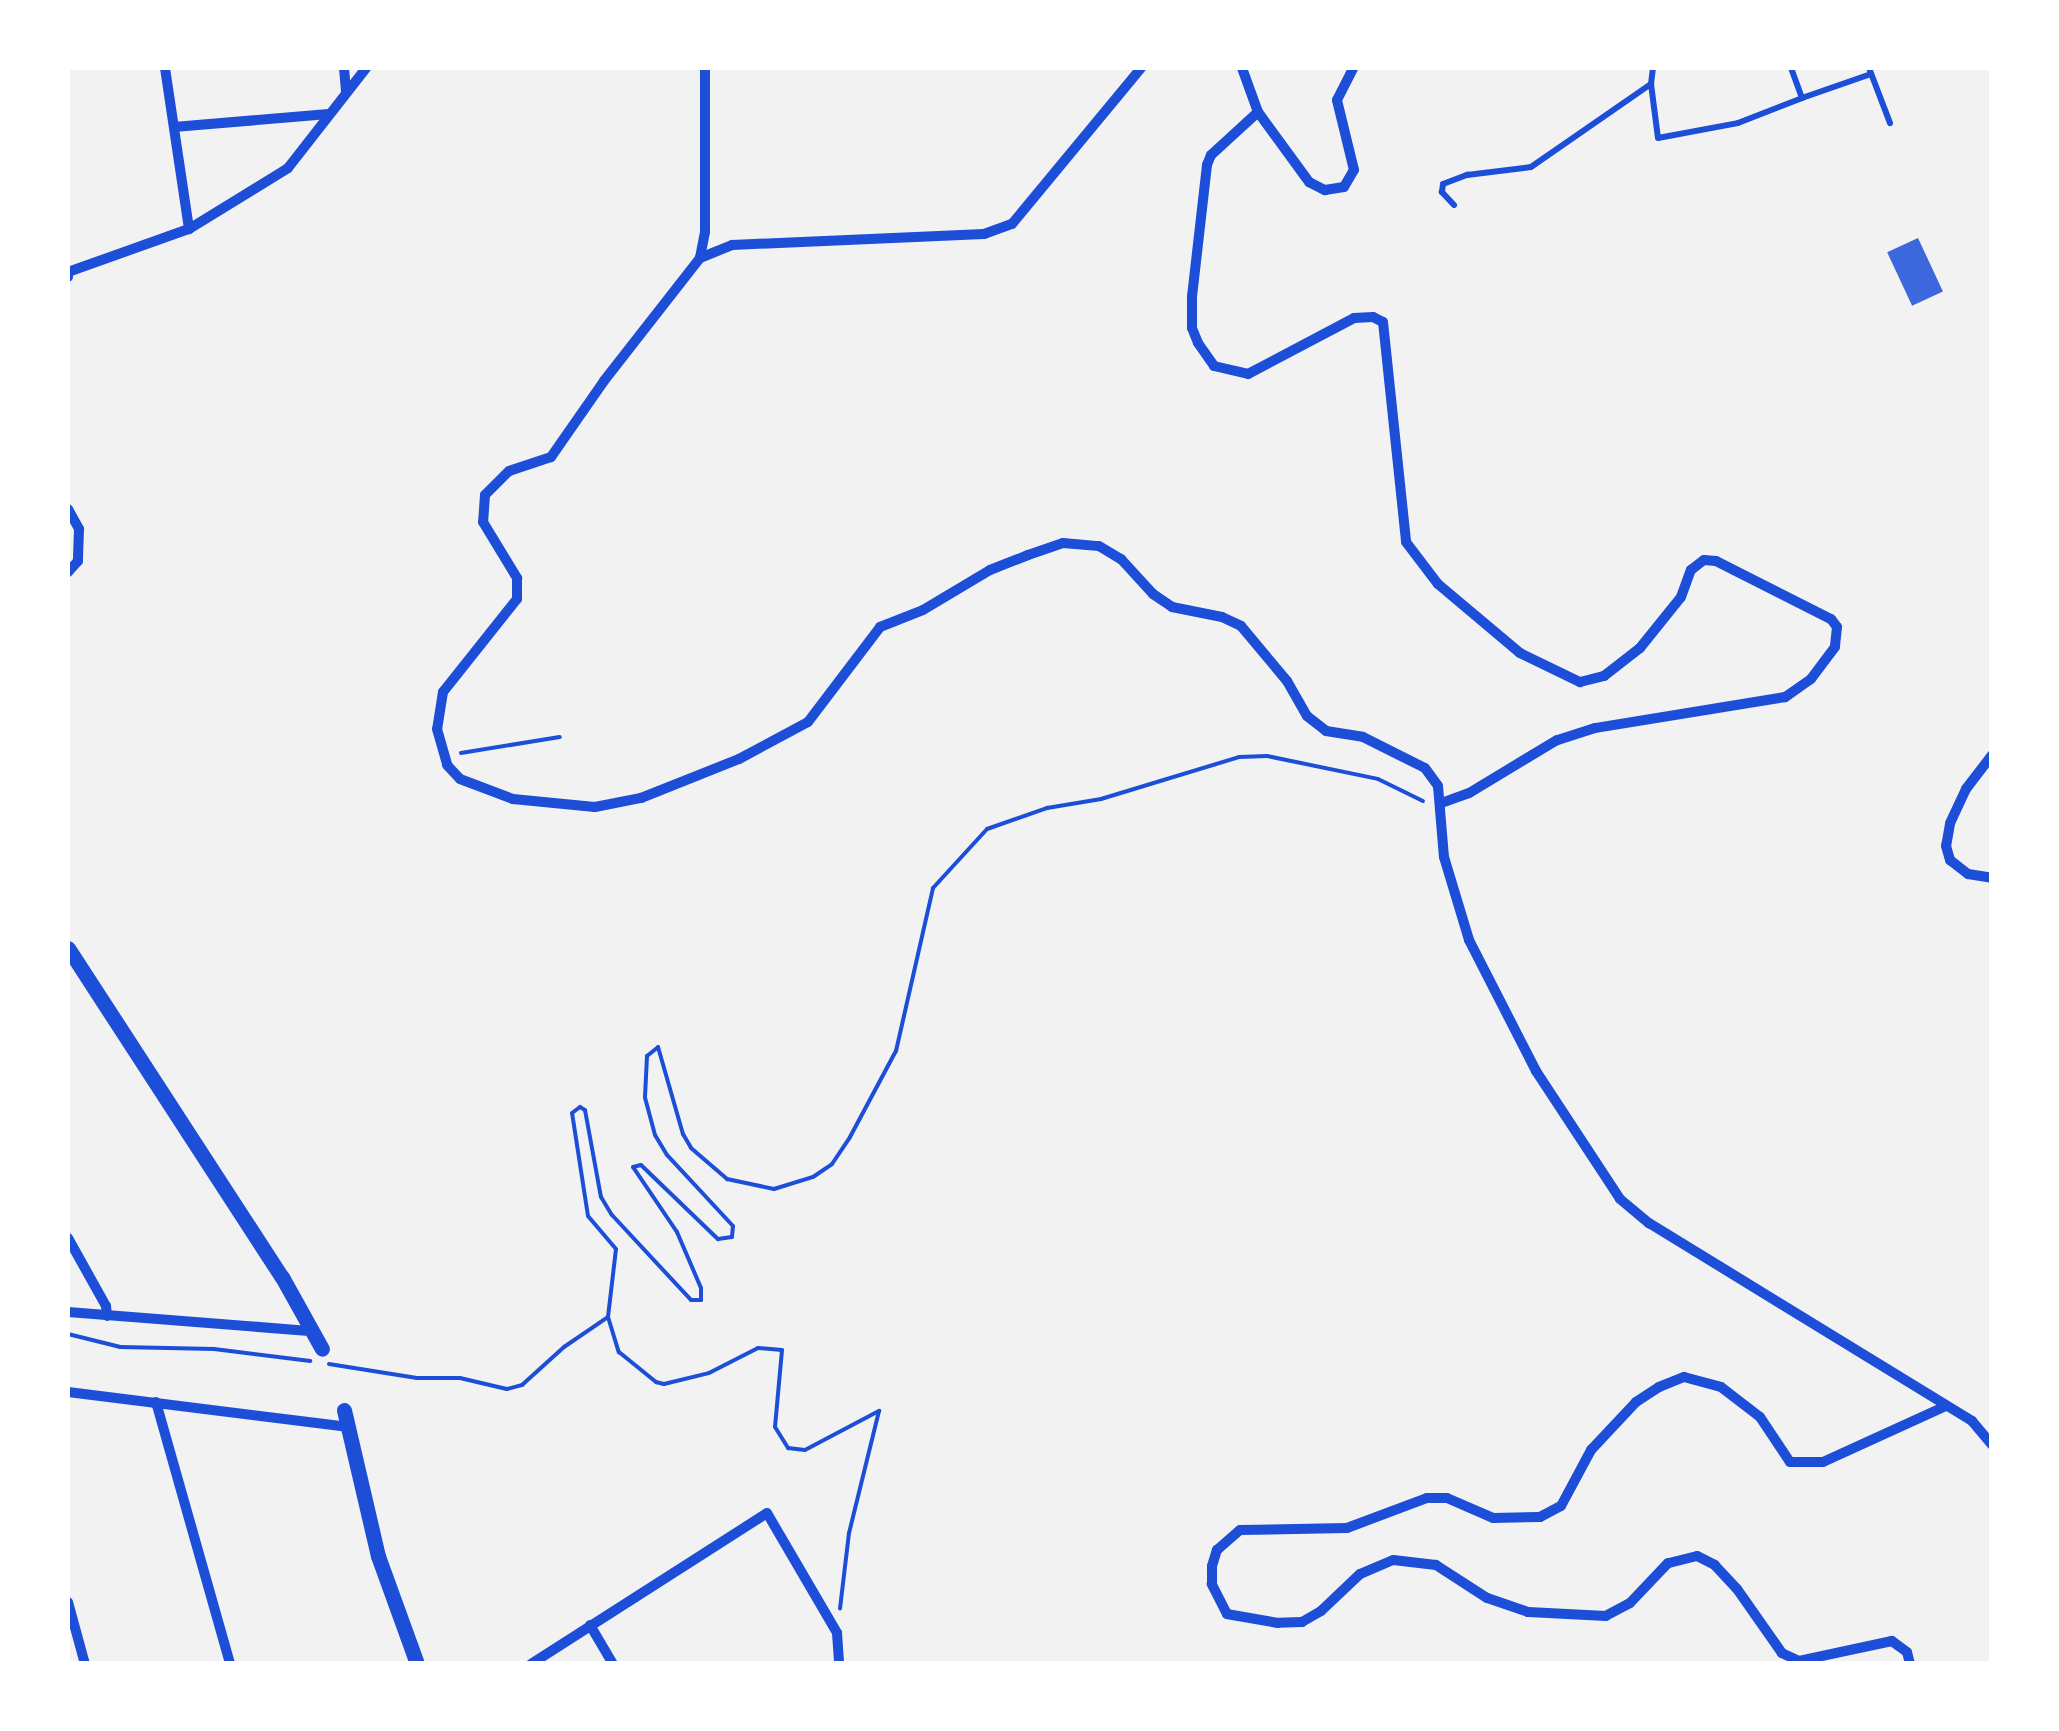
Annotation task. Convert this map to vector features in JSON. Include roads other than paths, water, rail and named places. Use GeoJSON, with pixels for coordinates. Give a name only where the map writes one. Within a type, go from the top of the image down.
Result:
{"type":"FeatureCollection","features":[{"type":"Feature","properties":{"kind":"street"},"geometry":{"type":"LineString","coordinates":[[164,68],[189,229]]}},
{"type":"Feature","properties":{"kind":"street"},"geometry":{"type":"LineString","coordinates":[[344,68],[346,91]]}},
{"type":"Feature","properties":{"kind":"street"},"geometry":{"type":"LineString","coordinates":[[68,273],[189,229],[288,168],[366,68]]}},
{"type":"Feature","properties":{"kind":"street"},"geometry":{"type":"LineString","coordinates":[[705,68],[705,232],[700,258],[604,381],[552,457],[509,471],[485,494],[483,522],[517,578],[517,599],[443,692],[437,718],[443,756],[460,778],[514,799],[596,807],[641,798],[739,759],[808,722],[880,627],[923,610],[990,570],[1063,543],[1099,546],[1121,559],[1172,607],[1222,617],[1241,626],[1287,681],[1307,716],[1326,731],[1364,737],[1424,768],[1438,786],[1444,857],[1468,940],[1536,1071],[1620,1200],[1648,1222],[1972,1421],[1992,1445]]}},
{"type":"Feature","properties":{"kind":"street"},"geometry":{"type":"LineString","coordinates":[[700,258],[732,245],[984,234],[1012,224],[1142,68]]}},
{"type":"Feature","properties":{"kind":"street"},"geometry":{"type":"LineString","coordinates":[[1242,68],[1258,112],[1309,182],[1317,189],[1337,190],[1352,180],[1354,170],[1337,100],[1353,68]]}},
{"type":"Feature","properties":{"kind":"street"},"geometry":{"type":"LineString","coordinates":[[1258,112],[1211,155],[1207,165],[1192,328],[1214,366],[1248,374],[1354,318],[1374,317],[1383,322],[1406,542],[1438,584],[1520,653],[1580,682],[1604,676],[1640,648],[1681,597],[1691,570],[1704,560],[1716,561],[1831,619],[1837,628],[1836,647],[1812,678],[1785,696],[1595,728],[1557,740],[1468,794],[1442,803]]}},
{"type":"Feature","properties":{"kind":"street"},"geometry":{"type":"LineString","coordinates":[[174,127],[328,114]]}},
{"type":"Feature","properties":{"kind":"street"},"geometry":{"type":"LineString","coordinates":[[68,509],[79,530],[78,561],[68,572]]}},
{"type":"Feature","properties":{"kind":"street"},"geometry":{"type":"LineString","coordinates":[[1992,755],[1966,790],[1950,824],[1946,846],[1950,860],[1968,874],[1992,878]]}},
{"type":"Feature","properties":{"kind":"street"},"geometry":{"type":"LineString","coordinates":[[68,948],[312,1331],[320,1358]]}},
{"type":"Feature","properties":{"kind":"street"},"geometry":{"type":"LineString","coordinates":[[68,1238],[106,1306],[107,1316]]}},
{"type":"Feature","properties":{"kind":"street"},"geometry":{"type":"LineString","coordinates":[[68,1312],[312,1331]]}},
{"type":"Feature","properties":{"kind":"street"},"geometry":{"type":"LineString","coordinates":[[1910,1664],[1907,1652],[1892,1641],[1800,1661],[1782,1653],[1737,1589],[1715,1566],[1697,1556],[1668,1563],[1630,1603],[1606,1616],[1528,1612],[1487,1598],[1436,1565],[1394,1560],[1360,1574],[1312,1616],[1278,1624],[1227,1614],[1212,1584],[1212,1566],[1217,1550],[1240,1530],[1347,1528],[1427,1498],[1448,1498],[1493,1518],[1540,1517],[1561,1506],[1591,1450],[1636,1402],[1659,1386],[1684,1378],[1721,1387],[1760,1417],[1790,1462],[1822,1462],[1946,1406]]}},
{"type":"Feature","properties":{"kind":"street"},"geometry":{"type":"LineString","coordinates":[[68,1392],[350,1427]]}},
{"type":"Feature","properties":{"kind":"street"},"geometry":{"type":"LineString","coordinates":[[156,1402],[230,1664]]}},
{"type":"Feature","properties":{"kind":"street"},"geometry":{"type":"LineString","coordinates":[[344,1410],[378,1556],[417,1664]]}},
{"type":"Feature","properties":{"kind":"street"},"geometry":{"type":"LineString","coordinates":[[531,1664],[768,1513],[837,1632],[839,1664]]}},
{"type":"Feature","properties":{"kind":"street"},"geometry":{"type":"LineString","coordinates":[[68,1602],[85,1664]]}},
{"type":"Feature","properties":{"kind":"street"},"geometry":{"type":"LineString","coordinates":[[590,1626],[614,1664]]}},
{"type":"Feature","properties":{"kind":"lane"},"geometry":{"type":"LineString","coordinates":[[1652,68],[1658,138],[1738,123],[1870,71],[1890,123]]}},
{"type":"Feature","properties":{"kind":"lane"},"geometry":{"type":"LineString","coordinates":[[1791,68],[1802,98]]}},
{"type":"Feature","properties":{"kind":"lane"},"geometry":{"type":"LineString","coordinates":[[1454,205],[1442,192],[1443,184],[1467,175],[1531,167],[1651,84]]}}]}
